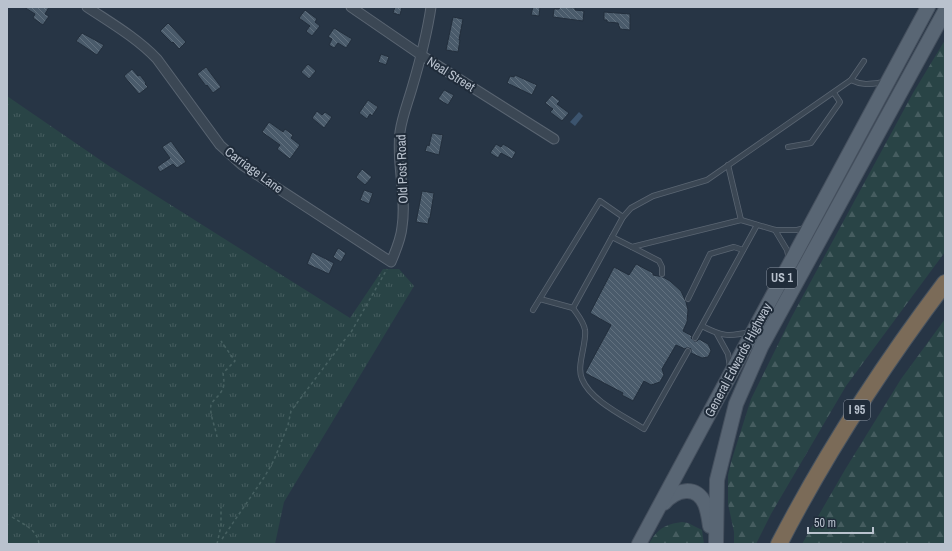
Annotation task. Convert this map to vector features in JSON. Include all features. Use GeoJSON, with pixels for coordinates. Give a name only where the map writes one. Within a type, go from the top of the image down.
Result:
{"type":"FeatureCollection","features":[{"type":"Feature","properties":{"kind":"highway","name":"I 95"},"geometry":{"type":"LineString","coordinates":[[779,544],[818,475],[864,399],[902,342],[945,283]]}},
{"type":"Feature","properties":{"kind":"main road","name":"General Edwards Highway"},"geometry":{"type":"LineString","coordinates":[[639,544],[928,7]]}},
{"type":"Feature","properties":{"kind":"main road","name":"General Edwards Highway"},"geometry":{"type":"LineString","coordinates":[[714,544],[717,480],[736,404],[762,347],[945,11]]}},
{"type":"Feature","properties":{"kind":"main road"},"geometry":{"type":"LineString","coordinates":[[658,510],[665,501],[676,493],[688,491],[697,494],[706,506],[714,544]]}},
{"type":"Feature","properties":{"kind":"street","name":"Carriage Lane"},"geometry":{"type":"LineString","coordinates":[[87,7],[139,42],[157,59],[220,145],[230,155],[242,165],[391,262]]}},
{"type":"Feature","properties":{"kind":"street","name":"Neal Street"},"geometry":{"type":"LineString","coordinates":[[351,7],[421,55],[554,139]]}},
{"type":"Feature","properties":{"kind":"street","name":"Old Post Road"},"geometry":{"type":"LineString","coordinates":[[391,262],[399,244],[403,226],[404,208],[399,151],[402,120],[421,55],[431,7]]}},
{"type":"Feature","properties":{"kind":"lane"},"geometry":{"type":"LineString","coordinates":[[573,308],[622,217],[631,208],[641,201],[653,196],[707,180],[834,93],[851,80],[864,61]]}},
{"type":"Feature","properties":{"kind":"lane"},"geometry":{"type":"LineString","coordinates":[[851,80],[859,84],[866,85],[888,81]]}},
{"type":"Feature","properties":{"kind":"lane"},"geometry":{"type":"LineString","coordinates":[[788,148],[811,143],[840,102],[834,93]]}},
{"type":"Feature","properties":{"kind":"lane"},"geometry":{"type":"LineString","coordinates":[[728,165],[741,220]]}},
{"type":"Feature","properties":{"kind":"lane"},"geometry":{"type":"LineString","coordinates":[[532,310],[600,201],[622,217]]}},
{"type":"Feature","properties":{"kind":"lane"},"geometry":{"type":"LineString","coordinates":[[632,247],[741,220],[775,230],[797,230],[810,226]]}},
{"type":"Feature","properties":{"kind":"lane"},"geometry":{"type":"LineString","coordinates":[[696,338],[757,225]]}},
{"type":"Feature","properties":{"kind":"lane"},"geometry":{"type":"LineString","coordinates":[[775,230],[787,250],[790,263]]}},
{"type":"Feature","properties":{"kind":"lane"},"geometry":{"type":"LineString","coordinates":[[612,237],[658,261],[662,267],[662,274]]}},
{"type":"Feature","properties":{"kind":"lane"},"geometry":{"type":"LineString","coordinates":[[688,299],[710,254],[734,247],[743,250]]}},
{"type":"Feature","properties":{"kind":"lane"},"geometry":{"type":"LineString","coordinates":[[540,299],[573,308],[585,330],[580,371],[581,378],[588,389],[601,402],[644,429],[688,351]]}},
{"type":"Feature","properties":{"kind":"lane"},"geometry":{"type":"LineString","coordinates":[[702,326],[717,334],[728,335],[753,331]]}},
{"type":"Feature","properties":{"kind":"lane"},"geometry":{"type":"LineString","coordinates":[[717,334],[728,354],[731,374]]}},
{"type":"Feature","properties":{"kind":"path"},"geometry":{"type":"LineString","coordinates":[[222,539],[265,476],[274,460],[288,425],[290,411],[350,334],[391,262]]}},
{"type":"Feature","properties":{"kind":"path"},"geometry":{"type":"LineString","coordinates":[[218,437],[211,411],[211,405],[221,392],[224,385],[223,373],[235,361],[221,341]]}},
{"type":"Feature","properties":{"kind":"path"},"geometry":{"type":"LineString","coordinates":[[217,544],[221,526],[221,507]]}},
{"type":"Feature","properties":{"kind":"path"},"geometry":{"type":"LineString","coordinates":[[12,517],[34,531],[38,537],[39,544]]}},
{"type":"Feature","properties":{"kind":"green space"},"geometry":{"type":"Polygon","coordinates":[[[945,40],[945,252],[846,386],[771,514],[756,544],[734,544],[734,532],[728,504],[728,475],[751,399],[791,318],[913,93],[945,40]]]}},
{"type":"Feature","properties":{"kind":"green space"},"geometry":{"type":"Polygon","coordinates":[[[7,96],[109,166],[350,318],[383,269],[399,269],[414,286],[284,502],[275,544],[7,544],[7,96]]]}},
{"type":"Feature","properties":{"kind":"green space"},"geometry":{"type":"Polygon","coordinates":[[[945,319],[945,544],[802,544],[846,468],[901,379],[945,319]]]}},
{"type":"Feature","properties":{"kind":"green space"},"geometry":{"type":"Polygon","coordinates":[[[682,522],[688,523],[702,530],[704,544],[649,544],[658,531],[662,528],[671,524],[682,522]]]}},
{"type":"Feature","properties":{"kind":"water"},"geometry":{"type":"Polygon","coordinates":[[[579,112],[583,116],[575,126],[570,122],[579,112]]]}},
{"type":"Feature","properties":{"kind":"building"},"geometry":{"type":"Polygon","coordinates":[[[24,7],[49,7],[45,14],[49,16],[43,25],[33,18],[35,14],[24,7]]]}},
{"type":"Feature","properties":{"kind":"building"},"geometry":{"type":"Polygon","coordinates":[[[395,7],[402,7],[400,15],[393,13],[395,7]]]}},
{"type":"Feature","properties":{"kind":"building"},"geometry":{"type":"Polygon","coordinates":[[[533,7],[540,7],[539,16],[531,15],[533,7]]]}},
{"type":"Feature","properties":{"kind":"building"},"geometry":{"type":"Polygon","coordinates":[[[560,7],[575,8],[575,10],[584,11],[583,21],[553,17],[554,9],[559,9],[560,7]]]}},
{"type":"Feature","properties":{"kind":"building"},"geometry":{"type":"Polygon","coordinates":[[[305,10],[317,19],[315,22],[320,26],[312,36],[306,31],[310,26],[299,18],[305,10]]]}},
{"type":"Feature","properties":{"kind":"building"},"geometry":{"type":"Polygon","coordinates":[[[604,12],[630,14],[630,30],[620,29],[618,23],[607,22],[607,20],[604,20],[604,12]]]}},
{"type":"Feature","properties":{"kind":"building"},"geometry":{"type":"Polygon","coordinates":[[[453,17],[463,19],[458,52],[446,50],[453,17]]]}},
{"type":"Feature","properties":{"kind":"building"},"geometry":{"type":"Polygon","coordinates":[[[168,23],[186,42],[179,49],[160,31],[168,23]]]}},
{"type":"Feature","properties":{"kind":"building"},"geometry":{"type":"Polygon","coordinates":[[[334,28],[352,39],[346,48],[338,43],[334,48],[329,45],[332,39],[328,37],[334,28]]]}},
{"type":"Feature","properties":{"kind":"building"},"geometry":{"type":"Polygon","coordinates":[[[82,33],[104,45],[97,55],[76,41],[82,33]]]}},
{"type":"Feature","properties":{"kind":"building"},"geometry":{"type":"Polygon","coordinates":[[[381,54],[389,57],[386,65],[378,62],[381,54]]]}},
{"type":"Feature","properties":{"kind":"building"},"geometry":{"type":"Polygon","coordinates":[[[308,64],[316,71],[309,79],[301,72],[308,64]]]}},
{"type":"Feature","properties":{"kind":"building"},"geometry":{"type":"Polygon","coordinates":[[[206,67],[221,87],[213,93],[197,74],[206,67]]]}},
{"type":"Feature","properties":{"kind":"building"},"geometry":{"type":"Polygon","coordinates":[[[132,69],[138,76],[140,75],[148,87],[139,94],[124,76],[132,69]]]}},
{"type":"Feature","properties":{"kind":"building"},"geometry":{"type":"Polygon","coordinates":[[[515,75],[537,85],[532,95],[507,83],[510,76],[514,77],[515,75]]]}},
{"type":"Feature","properties":{"kind":"building"},"geometry":{"type":"Polygon","coordinates":[[[444,90],[454,95],[448,105],[438,99],[444,90]]]}},
{"type":"Feature","properties":{"kind":"building"},"geometry":{"type":"Polygon","coordinates":[[[552,95],[560,101],[557,104],[569,113],[562,121],[550,112],[553,109],[545,103],[552,95]]]}},
{"type":"Feature","properties":{"kind":"building"},"geometry":{"type":"Polygon","coordinates":[[[368,100],[378,107],[372,116],[370,114],[367,119],[359,113],[368,100]]]}},
{"type":"Feature","properties":{"kind":"building"},"geometry":{"type":"Polygon","coordinates":[[[317,111],[322,115],[325,112],[332,117],[324,128],[312,118],[317,111]]]}},
{"type":"Feature","properties":{"kind":"building"},"geometry":{"type":"Polygon","coordinates":[[[269,122],[283,132],[285,129],[293,135],[291,138],[300,145],[290,159],[277,149],[280,145],[262,132],[269,122]]]}},
{"type":"Feature","properties":{"kind":"building"},"geometry":{"type":"Polygon","coordinates":[[[432,133],[443,135],[439,155],[425,151],[427,145],[429,146],[432,133]]]}},
{"type":"Feature","properties":{"kind":"building"},"geometry":{"type":"Polygon","coordinates":[[[171,141],[186,162],[177,168],[173,164],[160,172],[157,167],[170,158],[162,147],[171,141]]]}},
{"type":"Feature","properties":{"kind":"building"},"geometry":{"type":"Polygon","coordinates":[[[496,144],[501,147],[503,144],[516,152],[512,159],[501,153],[498,158],[490,153],[496,144]]]}},
{"type":"Feature","properties":{"kind":"building"},"geometry":{"type":"Polygon","coordinates":[[[362,169],[372,177],[365,185],[356,177],[362,169]]]}},
{"type":"Feature","properties":{"kind":"building"},"geometry":{"type":"Polygon","coordinates":[[[364,190],[373,193],[369,204],[360,200],[364,190]]]}},
{"type":"Feature","properties":{"kind":"building"},"geometry":{"type":"Polygon","coordinates":[[[422,191],[434,193],[428,224],[416,222],[422,191]]]}},
{"type":"Feature","properties":{"kind":"building"},"geometry":{"type":"Polygon","coordinates":[[[338,248],[346,253],[341,262],[333,257],[338,248]]]}},
{"type":"Feature","properties":{"kind":"building"},"geometry":{"type":"Polygon","coordinates":[[[312,252],[334,263],[329,274],[307,264],[312,252]]]}},
{"type":"Feature","properties":{"kind":"building"},"geometry":{"type":"Polygon","coordinates":[[[636,264],[653,273],[653,275],[663,277],[670,281],[681,291],[688,310],[687,322],[683,331],[692,336],[691,338],[694,341],[699,339],[708,344],[711,351],[708,357],[702,358],[691,353],[691,349],[689,348],[685,349],[676,345],[662,369],[664,375],[660,382],[651,385],[644,381],[633,401],[622,395],[623,393],[585,373],[611,325],[590,313],[614,267],[629,275],[636,264]]]}}]}
